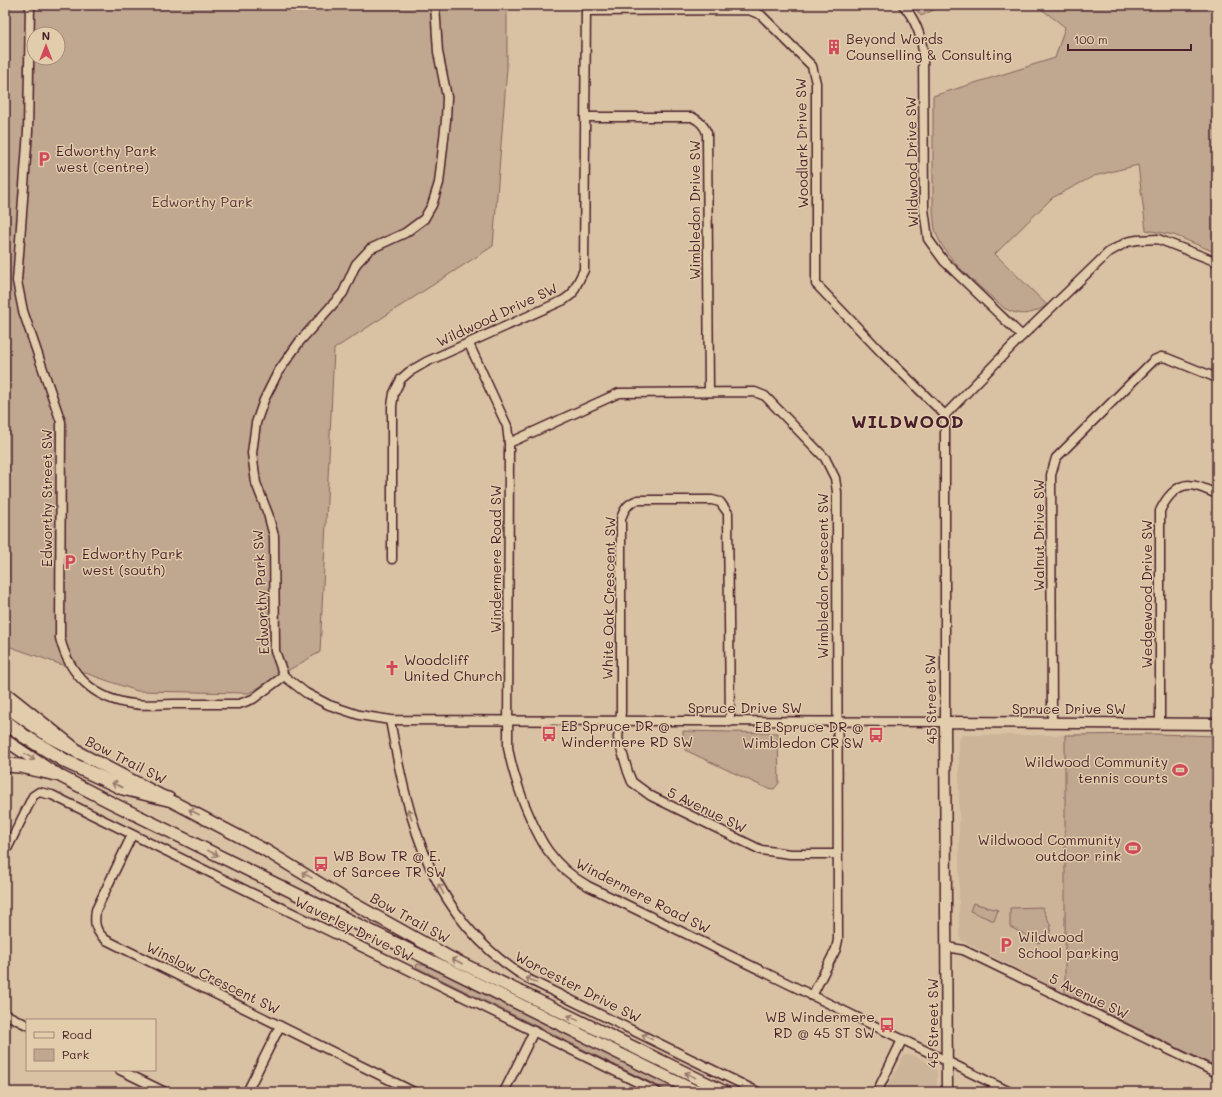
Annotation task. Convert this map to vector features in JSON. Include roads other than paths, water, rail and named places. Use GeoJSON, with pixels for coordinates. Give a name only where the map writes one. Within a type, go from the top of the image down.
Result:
{"type":"FeatureCollection","features":[{"type":"Feature","properties":{"kind":"highway"},"geometry":{"type":"LineString","coordinates":[[5,694],[78,752]]}},
{"type":"Feature","properties":{"kind":"highway"},"geometry":{"type":"LineString","coordinates":[[5,721],[24,736],[74,765],[123,788],[168,799]]}},
{"type":"Feature","properties":{"kind":"highway"},"geometry":{"type":"LineString","coordinates":[[5,765],[20,766],[56,774]]}},
{"type":"Feature","properties":{"kind":"main road","name":"Bow Trail SW"},"geometry":{"type":"LineString","coordinates":[[5,706],[34,728],[265,850],[340,896],[451,958],[725,1092]]}},
{"type":"Feature","properties":{"kind":"main road","name":"Bow Trail SW"},"geometry":{"type":"LineString","coordinates":[[5,740],[56,774],[697,1092]]}},
{"type":"Feature","properties":{"kind":"main road"},"geometry":{"type":"LineString","coordinates":[[328,909],[339,905],[340,896]]}},
{"type":"Feature","properties":{"kind":"street","name":"Edworthy Street SW"},"geometry":{"type":"LineString","coordinates":[[30,5],[28,130],[17,281],[23,311],[61,422],[60,638],[67,662],[82,680],[93,689],[106,697],[134,704],[239,704],[253,699],[284,676]]}},
{"type":"Feature","properties":{"kind":"street","name":"Edworthy Park SW"},"geometry":{"type":"LineString","coordinates":[[284,676],[275,650],[274,536],[268,514],[256,483],[252,453],[256,423],[264,400],[278,372],[305,335],[343,292],[356,264],[370,249],[405,233],[424,219],[432,205],[439,183],[447,97],[438,52],[436,5]]}},
{"type":"Feature","properties":{"kind":"street","name":"Wildwood Drive SW"},"geometry":{"type":"LineString","coordinates":[[902,5],[914,20],[921,39],[923,52],[924,209],[928,239],[944,261],[1022,336]]}},
{"type":"Feature","properties":{"kind":"street","name":"Wildwood Drive SW"},"geometry":{"type":"LineString","coordinates":[[392,559],[392,406],[394,393],[401,379],[409,372],[426,362],[469,344],[564,300],[572,294],[579,283],[584,270],[586,8]]}},
{"type":"Feature","properties":{"kind":"street","name":"Woodlark Drive SW"},"geometry":{"type":"LineString","coordinates":[[586,8],[749,10],[761,15],[812,66],[816,83],[816,284],[945,415]]}},
{"type":"Feature","properties":{"kind":"street","name":"Wimbledon Drive SW"},"geometry":{"type":"LineString","coordinates":[[585,117],[692,118],[701,122],[706,129],[709,392]]}},
{"type":"Feature","properties":{"kind":"street"},"geometry":{"type":"LineString","coordinates":[[945,415],[1022,336],[1109,252],[1127,242],[1158,239],[1217,262]]}},
{"type":"Feature","properties":{"kind":"street","name":"Windermere Road SW"},"geometry":{"type":"LineString","coordinates":[[469,344],[507,426],[509,443],[508,747],[514,776],[539,838],[550,855],[564,870],[588,886],[1010,1092]]}},
{"type":"Feature","properties":{"kind":"street","name":"Walnut Drive SW"},"geometry":{"type":"LineString","coordinates":[[1052,723],[1052,475],[1056,458],[1154,360],[1167,358],[1217,378]]}},
{"type":"Feature","properties":{"kind":"street","name":"Wimbledon Crescent SW"},"geometry":{"type":"LineString","coordinates":[[509,443],[619,393],[755,392],[764,396],[826,458],[830,465],[837,492],[836,722],[838,940],[836,949],[812,996]]}},
{"type":"Feature","properties":{"kind":"street","name":"45 Street SW"},"geometry":{"type":"LineString","coordinates":[[945,415],[947,1092]]}},
{"type":"Feature","properties":{"kind":"street","name":"Wedgewood Drive SW"},"geometry":{"type":"LineString","coordinates":[[1160,723],[1160,511],[1172,493],[1185,485],[1195,486],[1217,494]]}},
{"type":"Feature","properties":{"kind":"street","name":"White Oak Crescent SW"},"geometry":{"type":"LineString","coordinates":[[620,721],[621,519],[623,510],[638,500],[712,500],[720,502],[724,506],[729,519],[730,722]]}},
{"type":"Feature","properties":{"kind":"street","name":"Spruce Drive SW"},"geometry":{"type":"LineString","coordinates":[[284,676],[306,693],[328,705],[359,715],[390,720],[1217,724]]}},
{"type":"Feature","properties":{"kind":"street","name":"Worcester Drive SW"},"geometry":{"type":"LineString","coordinates":[[390,720],[408,807],[433,874],[447,901],[471,933],[507,966],[530,980],[758,1092]]}},
{"type":"Feature","properties":{"kind":"street","name":"5 Avenue SW"},"geometry":{"type":"LineString","coordinates":[[620,721],[618,738],[632,782],[651,796],[761,850],[790,854],[837,854]]}},
{"type":"Feature","properties":{"kind":"street","name":"Waverley Drive SW"},"geometry":{"type":"LineString","coordinates":[[5,853],[29,802],[39,792],[52,795],[656,1092]]}},
{"type":"Feature","properties":{"kind":"street","name":"Winslow Crescent SW"},"geometry":{"type":"LineString","coordinates":[[132,835],[96,910],[94,920],[98,933],[106,940],[414,1092]]}},
{"type":"Feature","properties":{"kind":"street","name":"5 Avenue SW"},"geometry":{"type":"LineString","coordinates":[[947,947],[963,950],[1217,1073]]}},
{"type":"Feature","properties":{"kind":"street"},"geometry":{"type":"LineString","coordinates":[[5,1014],[26,1024]]}},
{"type":"Feature","properties":{"kind":"street"},"geometry":{"type":"LineString","coordinates":[[247,1092],[280,1026]]}},
{"type":"Feature","properties":{"kind":"street"},"geometry":{"type":"LineString","coordinates":[[504,1092],[534,1031]]}},
{"type":"Feature","properties":{"kind":"street"},"geometry":{"type":"LineString","coordinates":[[877,1090],[902,1040]]}},
{"type":"Feature","properties":{"kind":"street"},"geometry":{"type":"LineString","coordinates":[[122,1071],[165,1092]]}},
{"type":"Feature","properties":{"kind":"place","name":"Beyond Words Counselling & Consulting"},"geometry":{"type":"Point","coordinates":[834,47]}},
{"type":"Feature","properties":{"kind":"place","name":"Edworthy Park west (centre)"},"geometry":{"type":"Point","coordinates":[44,159]}},
{"type":"Feature","properties":{"kind":"place","name":"Edworthy Park west (south)"},"geometry":{"type":"Point","coordinates":[70,562]}},
{"type":"Feature","properties":{"kind":"place","name":"Woodcliff United Church"},"geometry":{"type":"Point","coordinates":[392,668]}},
{"type":"Feature","properties":{"kind":"place","name":"EB Spruce DR @ Windermere RD SW"},"geometry":{"type":"Point","coordinates":[549,734]}},
{"type":"Feature","properties":{"kind":"place","name":"EB Spruce DR @ Wimbledon CR SW"},"geometry":{"type":"Point","coordinates":[876,735]}},
{"type":"Feature","properties":{"kind":"place","name":"Wildwood Community tennis courts"},"geometry":{"type":"Point","coordinates":[1180,770]}},
{"type":"Feature","properties":{"kind":"place","name":"Wildwood Community outdoor rink"},"geometry":{"type":"Point","coordinates":[1133,848]}},
{"type":"Feature","properties":{"kind":"place","name":"WB Bow TR @ E. of Sarcee TR SW"},"geometry":{"type":"Point","coordinates":[321,864]}},
{"type":"Feature","properties":{"kind":"place","name":"Wildwood School parking"},"geometry":{"type":"Point","coordinates":[1006,945]}},
{"type":"Feature","properties":{"kind":"place","name":"WB Windermere RD @ 45 ST SW"},"geometry":{"type":"Point","coordinates":[887,1025]}},
{"type":"Feature","properties":{"kind":"district","name":"WILDWOOD"},"geometry":{"type":"Point","coordinates":[908,422]}},
{"type":"Feature","properties":{"kind":"park label","name":"Edworthy Park"},"geometry":{"type":"Point","coordinates":[202,202]}}]}
